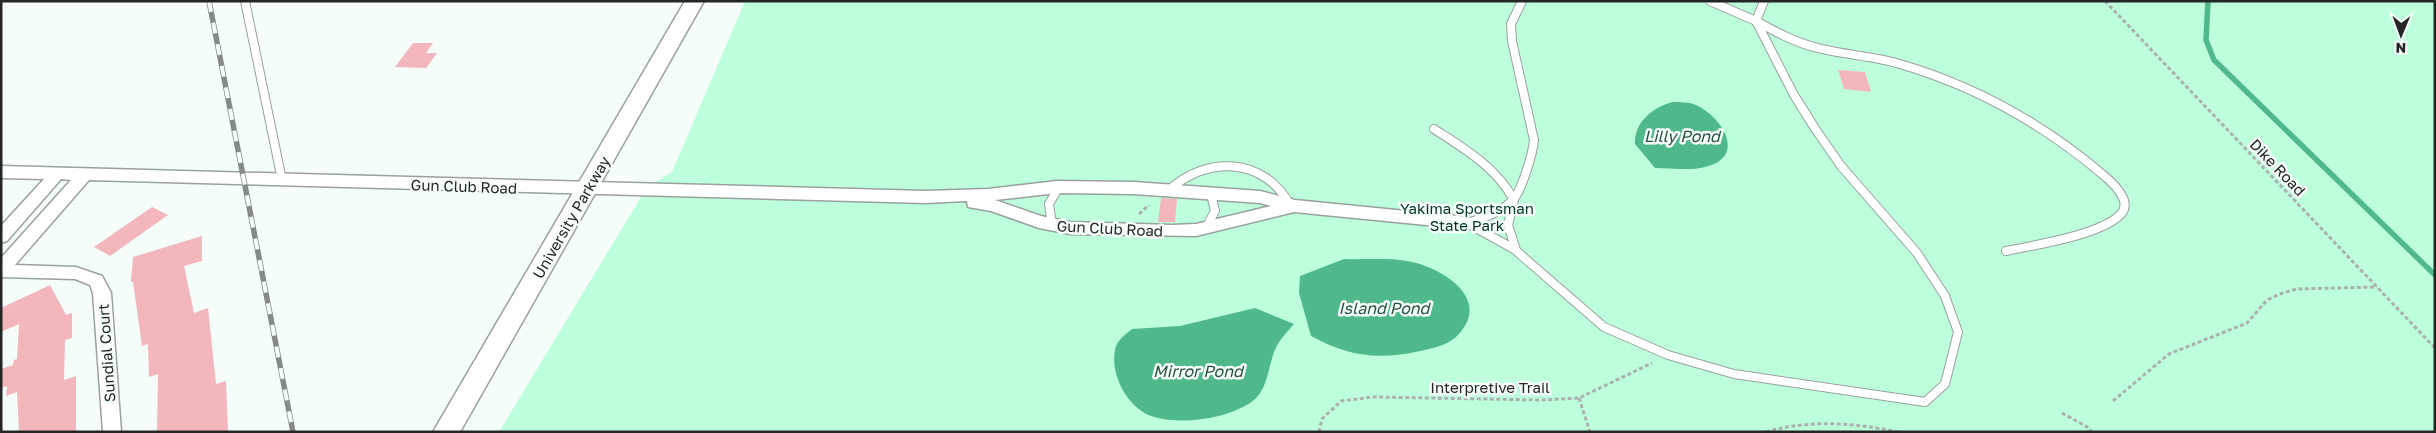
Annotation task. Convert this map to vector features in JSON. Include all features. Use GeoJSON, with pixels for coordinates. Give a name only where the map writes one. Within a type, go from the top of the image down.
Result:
{"type":"FeatureCollection","features":[{"type":"Feature","properties":{"kind":"main road","name":"University Parkway"},"geometry":{"type":"LineString","coordinates":[[446,432],[695,1]]}},
{"type":"Feature","properties":{"kind":"street","name":"Gun Club Road"},"geometry":{"type":"LineString","coordinates":[[1,172],[926,197],[988,195],[1059,187],[1150,189],[1260,198],[1292,205],[1467,224]]}},
{"type":"Feature","properties":{"kind":"street"},"geometry":{"type":"LineString","coordinates":[[1,237],[58,173]]}},
{"type":"Feature","properties":{"kind":"street"},"geometry":{"type":"LineString","coordinates":[[1,270],[85,174]]}},
{"type":"Feature","properties":{"kind":"street","name":"Gun Club Road"},"geometry":{"type":"LineString","coordinates":[[926,197],[992,205],[1052,225],[1070,228],[1118,230],[1172,231],[1205,228],[1292,205]]}},
{"type":"Feature","properties":{"kind":"street","name":"Sundial Court"},"geometry":{"type":"LineString","coordinates":[[1,270],[76,273],[96,281],[102,293],[112,432]]}},
{"type":"Feature","properties":{"kind":"lane"},"geometry":{"type":"LineString","coordinates":[[244,1],[282,180]]}},
{"type":"Feature","properties":{"kind":"lane"},"geometry":{"type":"LineString","coordinates":[[1517,252],[1509,237],[1507,220],[1533,154],[1534,140],[1512,41],[1511,24],[1522,1]]}},
{"type":"Feature","properties":{"kind":"lane"},"geometry":{"type":"LineString","coordinates":[[1710,1],[1806,45],[1884,60],[1956,84],[2056,138],[2090,162],[2111,181],[2121,194],[2124,206],[2122,213],[2100,228],[2006,251]]}},
{"type":"Feature","properties":{"kind":"lane"},"geometry":{"type":"LineString","coordinates":[[1467,224],[1494,236],[1517,252],[1604,326],[1668,355],[1734,374],[1925,402],[1946,384],[1958,332],[1946,296],[1917,253],[1841,166],[1794,95],[1756,21],[1764,1]]}},
{"type":"Feature","properties":{"kind":"lane"},"geometry":{"type":"LineString","coordinates":[[1434,129],[1491,168],[1507,186],[1514,200]]}},
{"type":"Feature","properties":{"kind":"lane"},"geometry":{"type":"LineString","coordinates":[[1168,191],[1181,177],[1195,170],[1214,167],[1239,168],[1261,174],[1276,183],[1292,205]]}},
{"type":"Feature","properties":{"kind":"lane"},"geometry":{"type":"LineString","coordinates":[[1052,225],[1047,208],[1050,199],[1059,187]]}},
{"type":"Feature","properties":{"kind":"lane"},"geometry":{"type":"LineString","coordinates":[[1205,228],[1212,221],[1216,209],[1211,194]]}},
{"type":"Feature","properties":{"kind":"lane"},"geometry":{"type":"LineString","coordinates":[[1467,224],[1488,218],[1514,200]]}},
{"type":"Feature","properties":{"kind":"path","name":"Dike Road"},"geometry":{"type":"LineString","coordinates":[[2105,1],[2435,348]]}},
{"type":"Feature","properties":{"kind":"path"},"geometry":{"type":"LineString","coordinates":[[1118,230],[1149,206],[1150,189]]}},
{"type":"Feature","properties":{"kind":"path"},"geometry":{"type":"LineString","coordinates":[[2113,401],[2169,354],[2248,323],[2267,300],[2280,294],[2296,289],[2377,287]]}},
{"type":"Feature","properties":{"kind":"path","name":"Interpretive Trail"},"geometry":{"type":"LineString","coordinates":[[1319,432],[1322,419],[1341,401],[1373,397],[1542,400],[1579,398],[1668,355]]}},
{"type":"Feature","properties":{"kind":"path"},"geometry":{"type":"LineString","coordinates":[[1579,398],[1590,432]]}},
{"type":"Feature","properties":{"kind":"path"},"geometry":{"type":"LineString","coordinates":[[2062,413],[2089,428],[2091,432]]}},
{"type":"Feature","properties":{"kind":"path"},"geometry":{"type":"LineString","coordinates":[[1766,432],[1817,422],[1869,426],[1899,432]]}},
{"type":"Feature","properties":{"kind":"green space","name":"Yakima Sportsman State Park"},"geometry":{"type":"Polygon","coordinates":[[[745,1],[2435,1],[2435,432],[499,432],[647,187],[672,172],[745,1]]]}},
{"type":"Feature","properties":{"kind":"water","name":"Lilly Pond"},"geometry":{"type":"Polygon","coordinates":[[[1673,102],[1696,105],[1706,111],[1722,127],[1728,146],[1725,155],[1718,162],[1693,169],[1655,168],[1635,144],[1641,122],[1658,108],[1673,102]]]}},
{"type":"Feature","properties":{"kind":"water","name":"Island Pond"},"geometry":{"type":"Polygon","coordinates":[[[1344,259],[1404,260],[1437,271],[1460,287],[1467,298],[1470,309],[1467,321],[1459,334],[1447,343],[1425,350],[1394,355],[1380,356],[1353,353],[1311,336],[1299,293],[1300,276],[1344,259]]]}},
{"type":"Feature","properties":{"kind":"water","name":"Mirror Pond"},"geometry":{"type":"Polygon","coordinates":[[[1255,308],[1294,324],[1275,349],[1262,391],[1250,403],[1240,409],[1216,417],[1178,420],[1154,417],[1144,413],[1128,398],[1117,378],[1114,356],[1117,344],[1132,329],[1180,326],[1255,308]]]}},
{"type":"Feature","properties":{"kind":"building"},"geometry":{"type":"Polygon","coordinates":[[[413,43],[433,43],[426,53],[437,53],[426,68],[395,67],[413,43]]]}},
{"type":"Feature","properties":{"kind":"building"},"geometry":{"type":"Polygon","coordinates":[[[1838,70],[1865,72],[1871,92],[1844,89],[1838,70]]]}},
{"type":"Feature","properties":{"kind":"building"},"geometry":{"type":"Polygon","coordinates":[[[1161,198],[1177,199],[1175,222],[1158,222],[1161,198]]]}},
{"type":"Feature","properties":{"kind":"building"},"geometry":{"type":"Polygon","coordinates":[[[152,207],[168,215],[110,256],[94,247],[152,207]]]}},
{"type":"Feature","properties":{"kind":"building"},"geometry":{"type":"Polygon","coordinates":[[[202,236],[202,261],[184,266],[194,313],[208,308],[216,384],[226,381],[228,432],[157,432],[158,374],[149,377],[148,344],[142,346],[133,282],[131,282],[133,257],[202,236]]]}},
{"type":"Feature","properties":{"kind":"building"},"geometry":{"type":"Polygon","coordinates":[[[50,285],[66,315],[72,313],[72,338],[65,340],[64,380],[76,376],[76,432],[19,432],[17,392],[6,396],[7,386],[1,388],[1,369],[13,365],[14,360],[17,359],[19,324],[1,332],[1,308],[50,285]]]}},
{"type":"Feature","properties":{"kind":"waterway"},"geometry":{"type":"LineString","coordinates":[[2208,1],[2206,40],[2214,60],[2435,275]]}},
{"type":"Feature","properties":{"kind":"railway"},"geometry":{"type":"LineString","coordinates":[[209,1],[293,432]]}}]}
